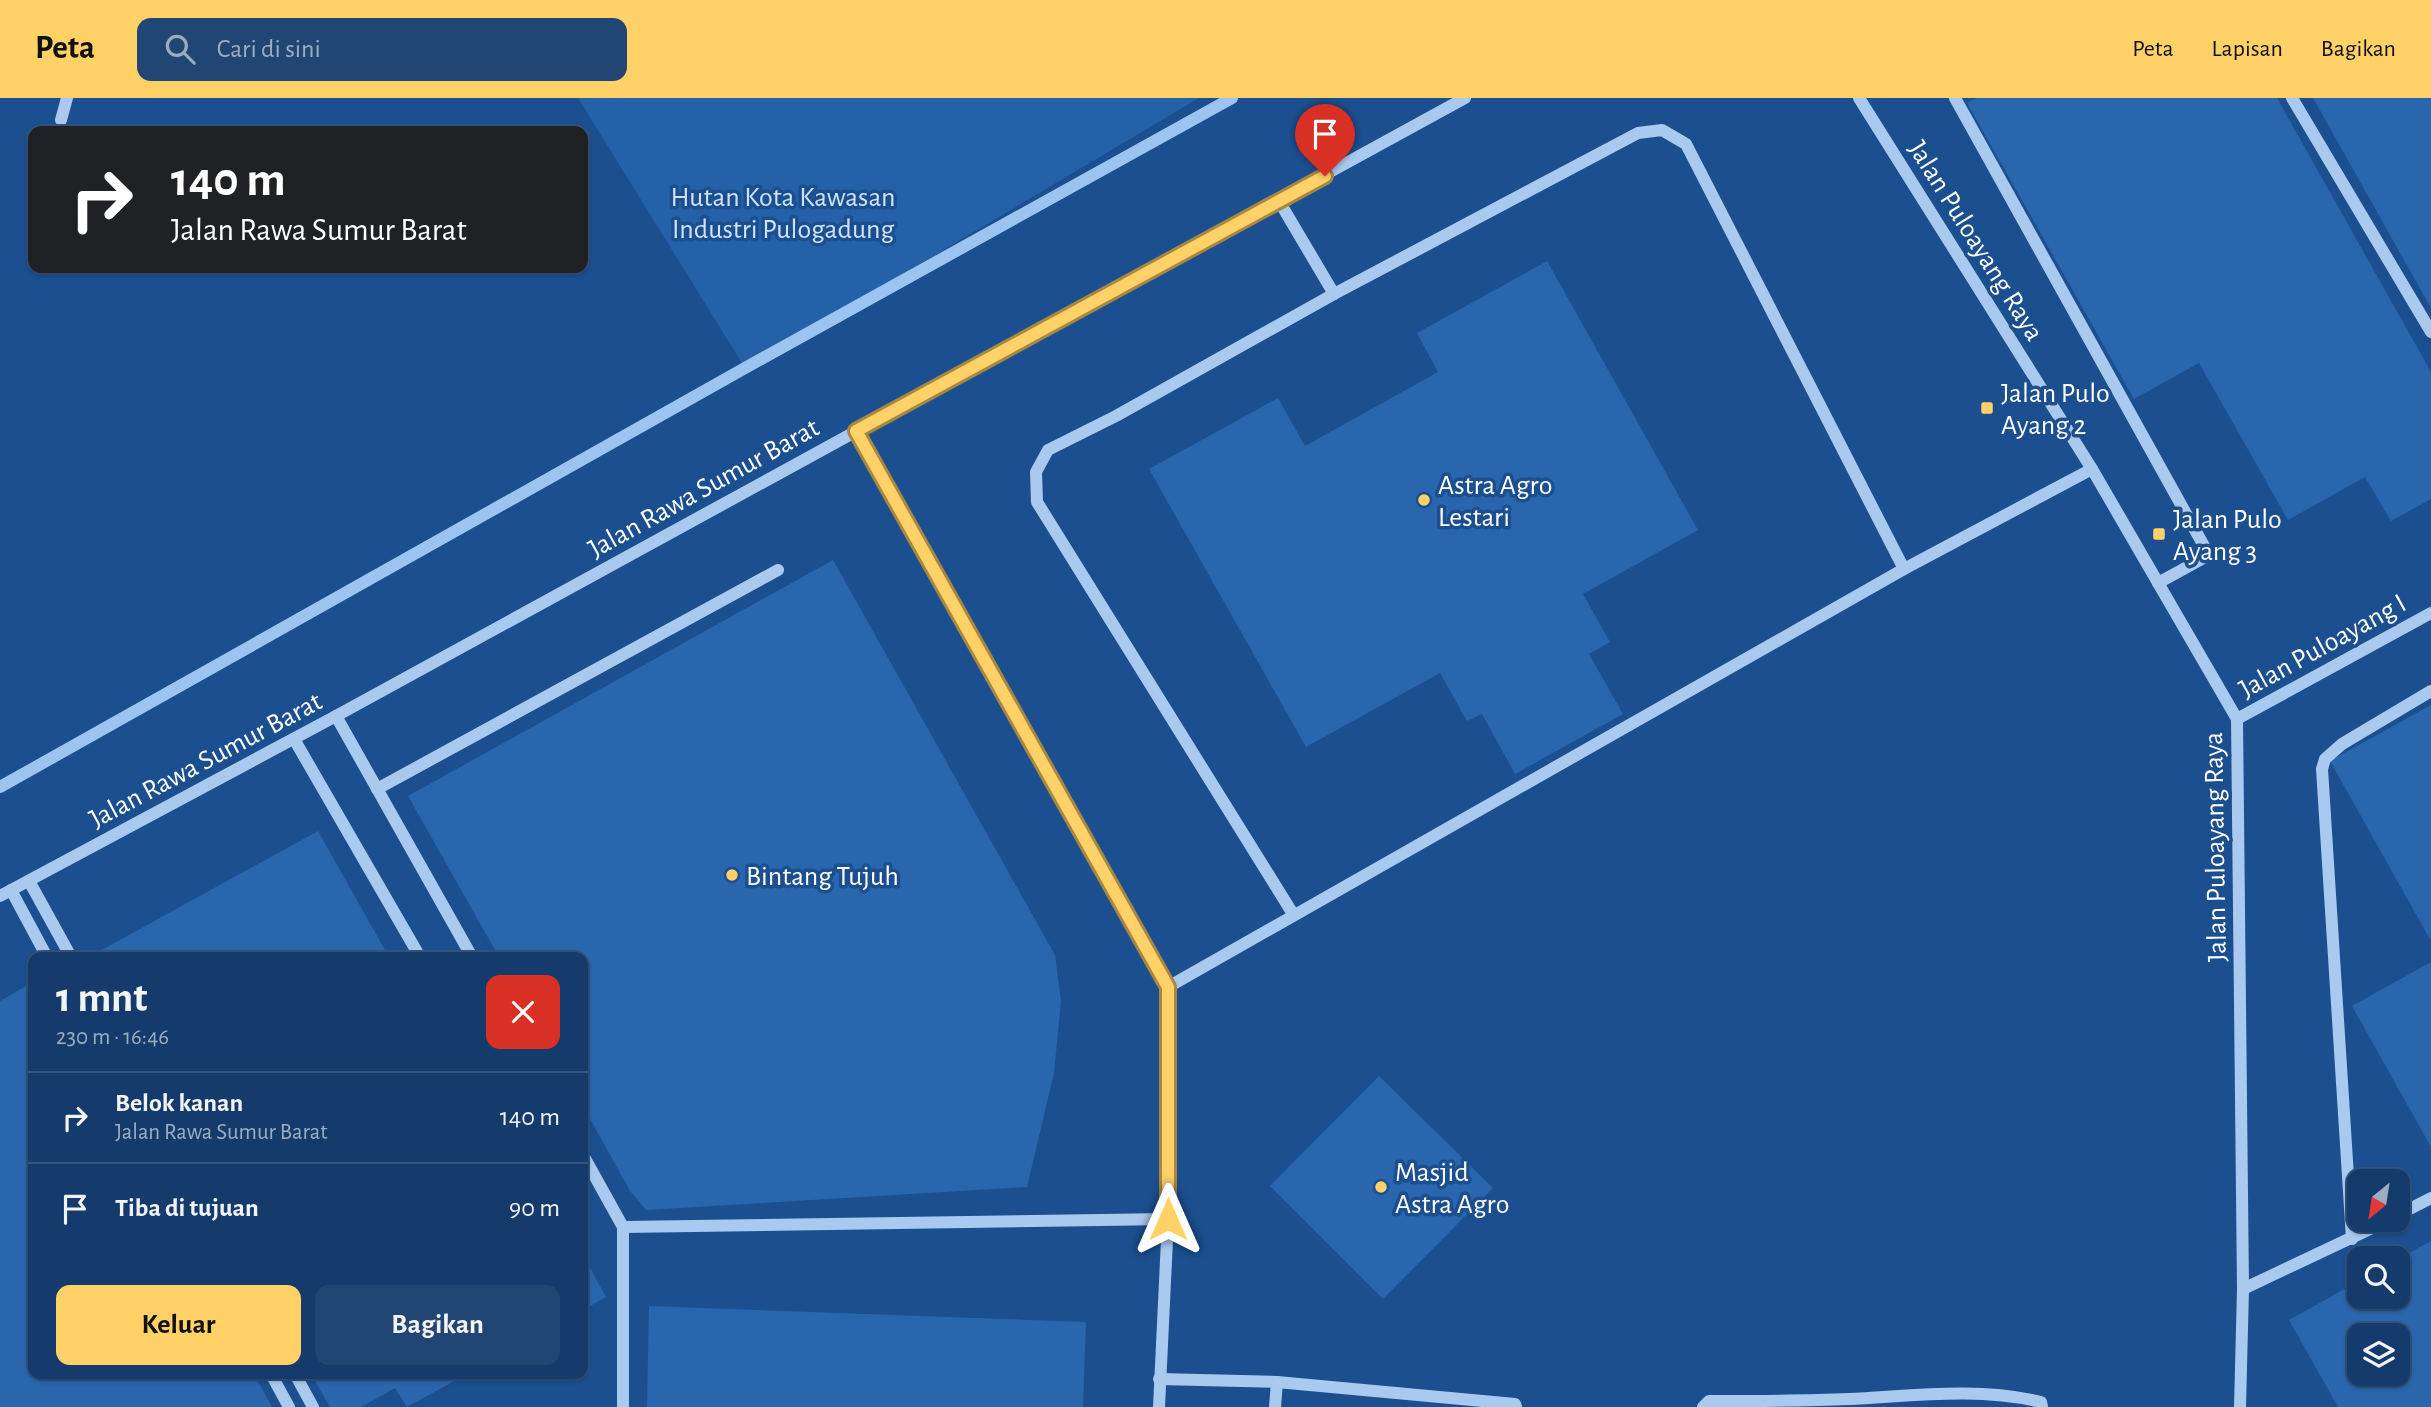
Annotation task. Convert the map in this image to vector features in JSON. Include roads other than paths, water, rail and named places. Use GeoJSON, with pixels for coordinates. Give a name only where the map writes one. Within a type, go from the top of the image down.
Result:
{"type":"FeatureCollection","features":[{"type":"Feature","properties":{"kind":"street"},"geometry":{"type":"LineString","coordinates":[[61,120],[66,98]]}},
{"type":"Feature","properties":{"kind":"street","name":"Jalan Rawa Sumur Barat"},"geometry":{"type":"LineString","coordinates":[[5,893],[295,739],[1465,98]]}},
{"type":"Feature","properties":{"kind":"street"},"geometry":{"type":"LineString","coordinates":[[1955,98],[2209,555],[2158,583]]}},
{"type":"Feature","properties":{"kind":"street"},"geometry":{"type":"LineString","coordinates":[[2292,98],[2431,332]]}},
{"type":"Feature","properties":{"kind":"street","name":"Jalan Puloayang Raya"},"geometry":{"type":"LineString","coordinates":[[1861,99],[2092,469],[2237,719],[2243,1289],[2240,1407]]}},
{"type":"Feature","properties":{"kind":"street"},"geometry":{"type":"LineString","coordinates":[[1293,914],[1037,502],[1036,472],[1048,450],[1116,416],[1334,294],[1637,133],[1662,130],[1686,144],[1904,569]]}},
{"type":"Feature","properties":{"kind":"street"},"geometry":{"type":"LineString","coordinates":[[1279,201],[1334,294]]}},
{"type":"Feature","properties":{"kind":"street"},"geometry":{"type":"LineString","coordinates":[[856,431],[1168,987],[1168,1219],[1159,1407]]}},
{"type":"Feature","properties":{"kind":"street"},"geometry":{"type":"LineString","coordinates":[[1168,987],[1904,569],[2092,469]]}},
{"type":"Feature","properties":{"kind":"street"},"geometry":{"type":"LineString","coordinates":[[377,789],[778,570]]}},
{"type":"Feature","properties":{"kind":"street","name":"Jalan Puloayang I"},"geometry":{"type":"LineString","coordinates":[[2237,719],[2431,613]]}},
{"type":"Feature","properties":{"kind":"street"},"geometry":{"type":"LineString","coordinates":[[2352,1238],[2322,769],[2325,759],[2342,744],[2431,691]]}},
{"type":"Feature","properties":{"kind":"street"},"geometry":{"type":"LineString","coordinates":[[336,716],[469,952]]}},
{"type":"Feature","properties":{"kind":"street"},"geometry":{"type":"LineString","coordinates":[[295,739],[417,952]]}},
{"type":"Feature","properties":{"kind":"street"},"geometry":{"type":"LineString","coordinates":[[29,881],[68,952]]}},
{"type":"Feature","properties":{"kind":"street"},"geometry":{"type":"LineString","coordinates":[[5,893],[44,952]]}},
{"type":"Feature","properties":{"kind":"street"},"geometry":{"type":"LineString","coordinates":[[588,1164],[623,1227],[623,1407]]}},
{"type":"Feature","properties":{"kind":"street"},"geometry":{"type":"LineString","coordinates":[[2410,1209],[2431,1199]]}},
{"type":"Feature","properties":{"kind":"street"},"geometry":{"type":"LineString","coordinates":[[623,1227],[1168,1219]]}},
{"type":"Feature","properties":{"kind":"street"},"geometry":{"type":"LineString","coordinates":[[2243,1289],[2364,1232]]}},
{"type":"Feature","properties":{"kind":"street"},"geometry":{"type":"LineString","coordinates":[[274,1379],[289,1407]]}},
{"type":"Feature","properties":{"kind":"street"},"geometry":{"type":"LineString","coordinates":[[298,1379],[313,1407]]}},
{"type":"Feature","properties":{"kind":"street"},"geometry":{"type":"LineString","coordinates":[[1159,1379],[1277,1382],[1515,1404],[1516,1407]]}},
{"type":"Feature","properties":{"kind":"street"},"geometry":{"type":"LineString","coordinates":[[1275,1407],[1277,1382]]}},
{"type":"Feature","properties":{"kind":"street"},"geometry":{"type":"LineString","coordinates":[[1703,1407],[1709,1401],[1971,1393],[2019,1396],[2042,1402],[2042,1407]]}},
{"type":"Feature","properties":{"kind":"waterway"},"geometry":{"type":"LineString","coordinates":[[0,787],[1232,98]]}},
{"type":"Feature","properties":{"kind":"place","name":"Jalan Pulo Ayang 2"},"geometry":{"type":"Point","coordinates":[1987,408]}},
{"type":"Feature","properties":{"kind":"place","name":"Astra Agro Lestari"},"geometry":{"type":"Point","coordinates":[1424,500]}},
{"type":"Feature","properties":{"kind":"place","name":"Jalan Pulo Ayang 3"},"geometry":{"type":"Point","coordinates":[2159,534]}},
{"type":"Feature","properties":{"kind":"place","name":"Bintang Tujuh"},"geometry":{"type":"Point","coordinates":[732,875]}},
{"type":"Feature","properties":{"kind":"place","name":"Masjid Astra Agro"},"geometry":{"type":"Point","coordinates":[1381,1187]}},
{"type":"Feature","properties":{"kind":"park label","name":"Hutan Kota Kawasan Industri Pulogadung"},"geometry":{"type":"Point","coordinates":[783,212]}}]}
